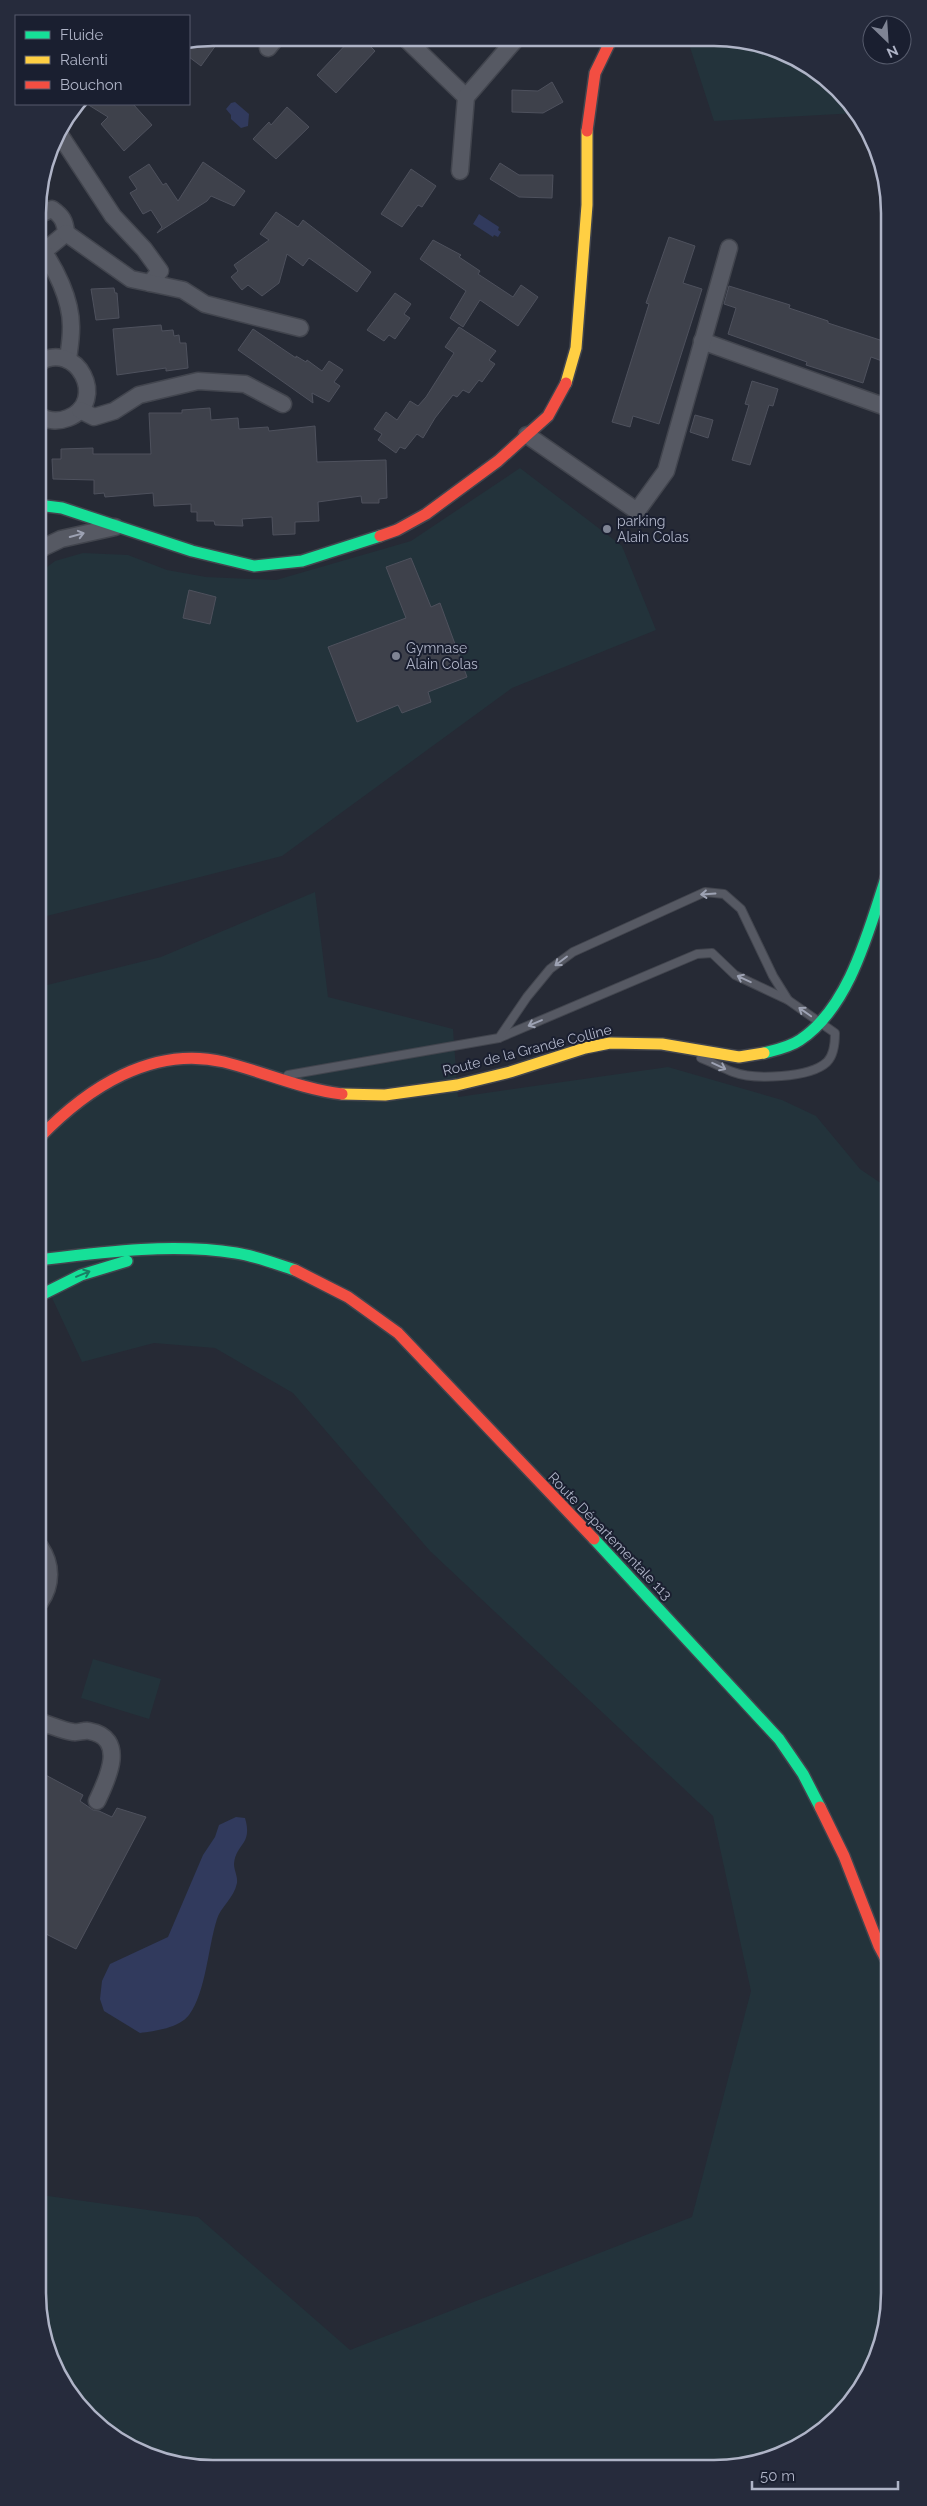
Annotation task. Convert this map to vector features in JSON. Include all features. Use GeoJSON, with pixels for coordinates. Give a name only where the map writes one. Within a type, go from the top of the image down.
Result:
{"type":"FeatureCollection","features":[{"type":"Feature","properties":{"kind":"street"},"geometry":{"type":"LineString","coordinates":[[460,171],[466,97],[510,46]]}},
{"type":"Feature","properties":{"kind":"street"},"geometry":{"type":"LineString","coordinates":[[47,505],[62,508],[192,551],[254,566],[302,561],[397,530],[426,514],[498,461],[548,416],[564,389],[576,348],[587,205],[587,119],[595,73],[604,46]]}},
{"type":"Feature","properties":{"kind":"street"},"geometry":{"type":"LineString","coordinates":[[414,47],[466,97]]}},
{"type":"Feature","properties":{"kind":"street"},"geometry":{"type":"LineString","coordinates":[[63,139],[113,216],[144,249],[160,271],[150,283]]}},
{"type":"Feature","properties":{"kind":"street"},"geometry":{"type":"LineString","coordinates":[[47,211],[52,209],[60,215],[65,223],[66,233],[131,279],[183,290],[205,304],[300,328]]}},
{"type":"Feature","properties":{"kind":"street"},"geometry":{"type":"LineString","coordinates":[[47,246],[56,243],[66,233]]}},
{"type":"Feature","properties":{"kind":"street"},"geometry":{"type":"LineString","coordinates":[[527,435],[637,511],[666,471],[729,248]]}},
{"type":"Feature","properties":{"kind":"street"},"geometry":{"type":"LineString","coordinates":[[47,260],[67,302],[72,328],[68,360]]}},
{"type":"Feature","properties":{"kind":"street"},"geometry":{"type":"LineString","coordinates":[[702,341],[881,405]]}},
{"type":"Feature","properties":{"kind":"street"},"geometry":{"type":"LineString","coordinates":[[47,359],[68,360],[83,373],[87,392],[80,410],[62,420],[47,420]]}},
{"type":"Feature","properties":{"kind":"street"},"geometry":{"type":"LineString","coordinates":[[80,410],[94,417],[114,411],[140,395],[198,381],[245,384],[282,404]]}},
{"type":"Feature","properties":{"kind":"street"},"geometry":{"type":"LineString","coordinates":[[47,546],[61,539],[117,527]]}},
{"type":"Feature","properties":{"kind":"street","name":"Route de la Grande Colline"},"geometry":{"type":"LineString","coordinates":[[47,1130],[57,1118],[89,1094],[157,1061],[189,1058],[221,1061],[316,1091],[366,1096],[477,1081],[604,1044],[641,1042],[674,1045],[743,1057],[771,1051],[800,1040],[820,1022],[835,1002],[856,963],[881,893]]}},
{"type":"Feature","properties":{"kind":"street","name":"Route Départementale 113"},"geometry":{"type":"LineString","coordinates":[[46,1292],[56,1285],[101,1267],[144,1256],[197,1248]]}},
{"type":"Feature","properties":{"kind":"street","name":"Route Départementale 113"},"geometry":{"type":"LineString","coordinates":[[46,1259],[117,1250],[197,1248],[238,1253],[301,1272],[348,1297],[398,1333],[645,1593],[779,1739],[803,1774],[844,1856],[880,1948]]}},
{"type":"Feature","properties":{"kind":"street"},"geometry":{"type":"LineString","coordinates":[[46,1562],[50,1571],[46,1588]]}},
{"type":"Feature","properties":{"kind":"street"},"geometry":{"type":"LineString","coordinates":[[46,1724],[73,1732],[90,1731],[104,1739],[113,1751],[111,1771],[97,1801]]}},
{"type":"Feature","properties":{"kind":"lane"},"geometry":{"type":"LineString","coordinates":[[499,1038],[527,997],[550,969],[573,952],[705,892],[724,894],[741,909],[773,976],[788,1000]]}},
{"type":"Feature","properties":{"kind":"lane"},"geometry":{"type":"LineString","coordinates":[[274,1077],[499,1038],[697,954],[712,954],[735,975],[788,1000],[835,1033],[835,1046],[828,1062],[807,1072],[784,1077],[735,1073],[674,1045]]}},
{"type":"Feature","properties":{"kind":"shaded area"},"geometry":{"type":"Polygon","coordinates":[[[690,46],[746,49],[778,59],[815,81],[832,95],[847,114],[714,121],[690,46]]]}},
{"type":"Feature","properties":{"kind":"shaded area"},"geometry":{"type":"Polygon","coordinates":[[[520,468],[622,546],[656,630],[512,688],[282,856],[47,916],[47,567],[55,561],[83,553],[128,555],[167,570],[206,577],[276,580],[411,541],[520,468]]]}},
{"type":"Feature","properties":{"kind":"shaded area"},"geometry":{"type":"Polygon","coordinates":[[[315,892],[328,997],[453,1029],[458,1097],[668,1067],[782,1100],[816,1116],[860,1169],[881,1183],[880,2304],[878,2325],[872,2346],[864,2367],[853,2386],[824,2418],[807,2432],[788,2443],[746,2457],[714,2460],[213,2460],[181,2457],[139,2443],[120,2432],[95,2411],[74,2386],[63,2367],[49,2325],[46,2293],[46,2196],[198,2217],[350,2350],[692,2217],[751,1991],[713,1816],[430,1551],[293,1393],[215,1348],[154,1343],[82,1362],[46,1286],[47,985],[161,957],[315,892]]]}},
{"type":"Feature","properties":{"kind":"shaded area"},"geometry":{"type":"Polygon","coordinates":[[[93,1659],[161,1679],[149,1719],[81,1698],[93,1659]]]}},
{"type":"Feature","properties":{"kind":"water"},"geometry":{"type":"Polygon","coordinates":[[[235,102],[249,114],[248,126],[241,128],[231,119],[231,115],[226,109],[231,103],[235,102]]]}},
{"type":"Feature","properties":{"kind":"water"},"geometry":{"type":"Polygon","coordinates":[[[479,214],[499,227],[498,230],[501,232],[498,237],[494,235],[493,237],[473,224],[479,214]]]}},
{"type":"Feature","properties":{"kind":"water"},"geometry":{"type":"Polygon","coordinates":[[[236,1817],[245,1818],[247,1827],[246,1839],[235,1857],[234,1864],[237,1883],[217,1919],[203,1982],[195,2005],[189,2015],[179,2023],[166,2028],[140,2033],[104,2011],[100,1999],[102,1981],[110,1964],[168,1937],[203,1855],[215,1837],[219,1825],[236,1817]]]}},
{"type":"Feature","properties":{"kind":"building"},"geometry":{"type":"Polygon","coordinates":[[[215,47],[201,66],[190,58],[190,48],[215,47]]]}},
{"type":"Feature","properties":{"kind":"building"},"geometry":{"type":"Polygon","coordinates":[[[344,47],[371,47],[375,51],[336,93],[317,75],[344,47]]]}},
{"type":"Feature","properties":{"kind":"building"},"geometry":{"type":"Polygon","coordinates":[[[552,82],[563,102],[543,113],[512,112],[512,90],[538,91],[552,82]]]}},
{"type":"Feature","properties":{"kind":"building"},"geometry":{"type":"Polygon","coordinates":[[[89,105],[134,105],[152,125],[124,151],[101,124],[108,117],[89,105]]]}},
{"type":"Feature","properties":{"kind":"building"},"geometry":{"type":"Polygon","coordinates":[[[287,107],[309,127],[276,159],[253,139],[269,122],[271,125],[287,107]]]}},
{"type":"Feature","properties":{"kind":"building"},"geometry":{"type":"Polygon","coordinates":[[[203,162],[245,191],[234,206],[211,196],[207,201],[157,233],[162,227],[151,210],[143,214],[130,193],[137,189],[129,177],[149,164],[163,185],[166,183],[178,201],[203,162]]]}},
{"type":"Feature","properties":{"kind":"building"},"geometry":{"type":"Polygon","coordinates":[[[500,163],[519,175],[553,175],[552,198],[519,197],[490,179],[500,163]]]}},
{"type":"Feature","properties":{"kind":"building"},"geometry":{"type":"Polygon","coordinates":[[[411,169],[436,186],[422,207],[418,205],[402,227],[381,214],[411,169]]]}},
{"type":"Feature","properties":{"kind":"building"},"geometry":{"type":"Polygon","coordinates":[[[276,212],[298,227],[303,220],[371,272],[357,292],[309,258],[303,266],[287,254],[279,283],[262,296],[248,285],[242,290],[231,277],[238,271],[234,265],[269,240],[260,234],[276,212]]]}},
{"type":"Feature","properties":{"kind":"building"},"geometry":{"type":"Polygon","coordinates":[[[669,237],[695,246],[683,283],[702,289],[659,424],[633,416],[630,427],[612,422],[649,304],[646,303],[669,237]]]}},
{"type":"Feature","properties":{"kind":"building"},"geometry":{"type":"Polygon","coordinates":[[[433,240],[461,255],[459,257],[480,271],[478,274],[513,297],[521,285],[538,297],[518,326],[480,300],[463,327],[450,318],[466,291],[420,259],[433,240]]]}},
{"type":"Feature","properties":{"kind":"building"},"geometry":{"type":"Polygon","coordinates":[[[729,286],[790,305],[789,308],[881,340],[881,361],[871,357],[863,383],[806,365],[807,362],[728,334],[736,308],[724,304],[729,286]]]}},
{"type":"Feature","properties":{"kind":"building"},"geometry":{"type":"Polygon","coordinates":[[[114,288],[115,293],[117,293],[119,318],[96,320],[91,289],[114,288]]]}},
{"type":"Feature","properties":{"kind":"building"},"geometry":{"type":"Polygon","coordinates":[[[395,293],[411,304],[404,314],[410,318],[395,339],[389,335],[384,341],[367,330],[395,293]]]}},
{"type":"Feature","properties":{"kind":"building"},"geometry":{"type":"Polygon","coordinates":[[[161,325],[162,331],[173,330],[174,336],[179,335],[180,343],[186,343],[188,368],[166,371],[166,368],[117,375],[113,329],[161,325]]]}},
{"type":"Feature","properties":{"kind":"building"},"geometry":{"type":"Polygon","coordinates":[[[459,327],[496,351],[489,360],[495,364],[482,382],[479,380],[469,393],[463,390],[457,397],[453,395],[435,418],[423,438],[417,434],[405,449],[400,447],[396,453],[378,440],[382,434],[374,429],[386,412],[397,420],[410,401],[418,406],[426,397],[454,353],[445,347],[459,327]]]}},
{"type":"Feature","properties":{"kind":"building"},"geometry":{"type":"Polygon","coordinates":[[[253,329],[296,358],[296,356],[306,362],[307,360],[322,371],[329,361],[343,370],[334,382],[340,386],[329,402],[312,393],[313,403],[238,350],[253,329]]]}},
{"type":"Feature","properties":{"kind":"building"},"geometry":{"type":"Polygon","coordinates":[[[752,381],[778,389],[773,406],[769,405],[750,465],[732,460],[749,405],[745,404],[752,381]]]}},
{"type":"Feature","properties":{"kind":"building"},"geometry":{"type":"Polygon","coordinates":[[[210,408],[211,420],[238,418],[239,429],[268,427],[269,431],[315,426],[317,462],[386,460],[387,498],[379,499],[379,503],[362,503],[361,496],[318,502],[319,521],[295,522],[295,534],[273,535],[272,517],[242,519],[243,526],[215,525],[214,521],[197,521],[197,512],[191,512],[191,504],[154,506],[153,493],[105,497],[104,493],[94,494],[94,480],[53,479],[52,459],[61,459],[61,449],[93,448],[93,454],[151,454],[149,413],[182,413],[182,410],[210,408]]]}},
{"type":"Feature","properties":{"kind":"building"},"geometry":{"type":"Polygon","coordinates":[[[695,415],[713,420],[708,438],[690,432],[695,415]]]}},
{"type":"Feature","properties":{"kind":"building","name":"Gymnase Alain Colas"},"geometry":{"type":"Polygon","coordinates":[[[411,558],[431,607],[440,603],[467,677],[428,692],[431,702],[402,713],[398,705],[357,722],[328,647],[406,618],[386,567],[411,558]]]}},
{"type":"Feature","properties":{"kind":"building"},"geometry":{"type":"Polygon","coordinates":[[[189,590],[216,597],[210,624],[183,618],[189,590]]]}},
{"type":"Feature","properties":{"kind":"building"},"geometry":{"type":"Polygon","coordinates":[[[46,1775],[83,1795],[80,1801],[93,1810],[112,1817],[117,1808],[146,1817],[76,1949],[46,1934],[46,1775]]]}},
{"type":"Feature","properties":{"kind":"traffic: fast"},"geometry":{"type":"LineString","coordinates":[[47,506],[62,508],[192,551],[254,566],[302,561],[380,536]]}},
{"type":"Feature","properties":{"kind":"traffic: fast"},"geometry":{"type":"LineString","coordinates":[[764,1053],[800,1040],[817,1026],[832,1008],[845,988],[856,965],[881,894]]}},
{"type":"Feature","properties":{"kind":"traffic: fast"},"geometry":{"type":"LineString","coordinates":[[46,1259],[138,1250],[212,1250],[243,1254],[295,1270]]}},
{"type":"Feature","properties":{"kind":"traffic: fast"},"geometry":{"type":"LineString","coordinates":[[46,1292],[81,1275],[127,1261]]}},
{"type":"Feature","properties":{"kind":"traffic: fast"},"geometry":{"type":"LineString","coordinates":[[594,1539],[779,1739],[803,1774],[820,1807]]}},
{"type":"Feature","properties":{"kind":"traffic: slow"},"geometry":{"type":"LineString","coordinates":[[566,383],[576,348],[587,205],[587,131]]}},
{"type":"Feature","properties":{"kind":"traffic: slow"},"geometry":{"type":"LineString","coordinates":[[342,1094],[385,1095],[457,1085],[510,1072],[585,1048],[610,1043],[662,1044],[739,1057],[764,1053]]}},
{"type":"Feature","properties":{"kind":"traffic: jam"},"geometry":{"type":"LineString","coordinates":[[587,131],[595,73],[608,46]]}},
{"type":"Feature","properties":{"kind":"traffic: jam"},"geometry":{"type":"LineString","coordinates":[[380,536],[397,530],[426,514],[498,461],[548,416],[566,383]]}},
{"type":"Feature","properties":{"kind":"traffic: jam"},"geometry":{"type":"LineString","coordinates":[[47,1131],[78,1103],[100,1087],[146,1065],[171,1060],[197,1058],[224,1062],[297,1084],[342,1094]]}},
{"type":"Feature","properties":{"kind":"traffic: jam"},"geometry":{"type":"LineString","coordinates":[[295,1270],[348,1297],[398,1333],[594,1539]]}},
{"type":"Feature","properties":{"kind":"traffic: jam"},"geometry":{"type":"LineString","coordinates":[[820,1807],[844,1856],[880,1948]]}},
{"type":"Feature","properties":{"kind":"place","name":"parking Alain Colas"},"geometry":{"type":"Point","coordinates":[607,529]}},
{"type":"Feature","properties":{"kind":"place","name":"Gymnase Alain Colas"},"geometry":{"type":"Point","coordinates":[396,656]}}]}
